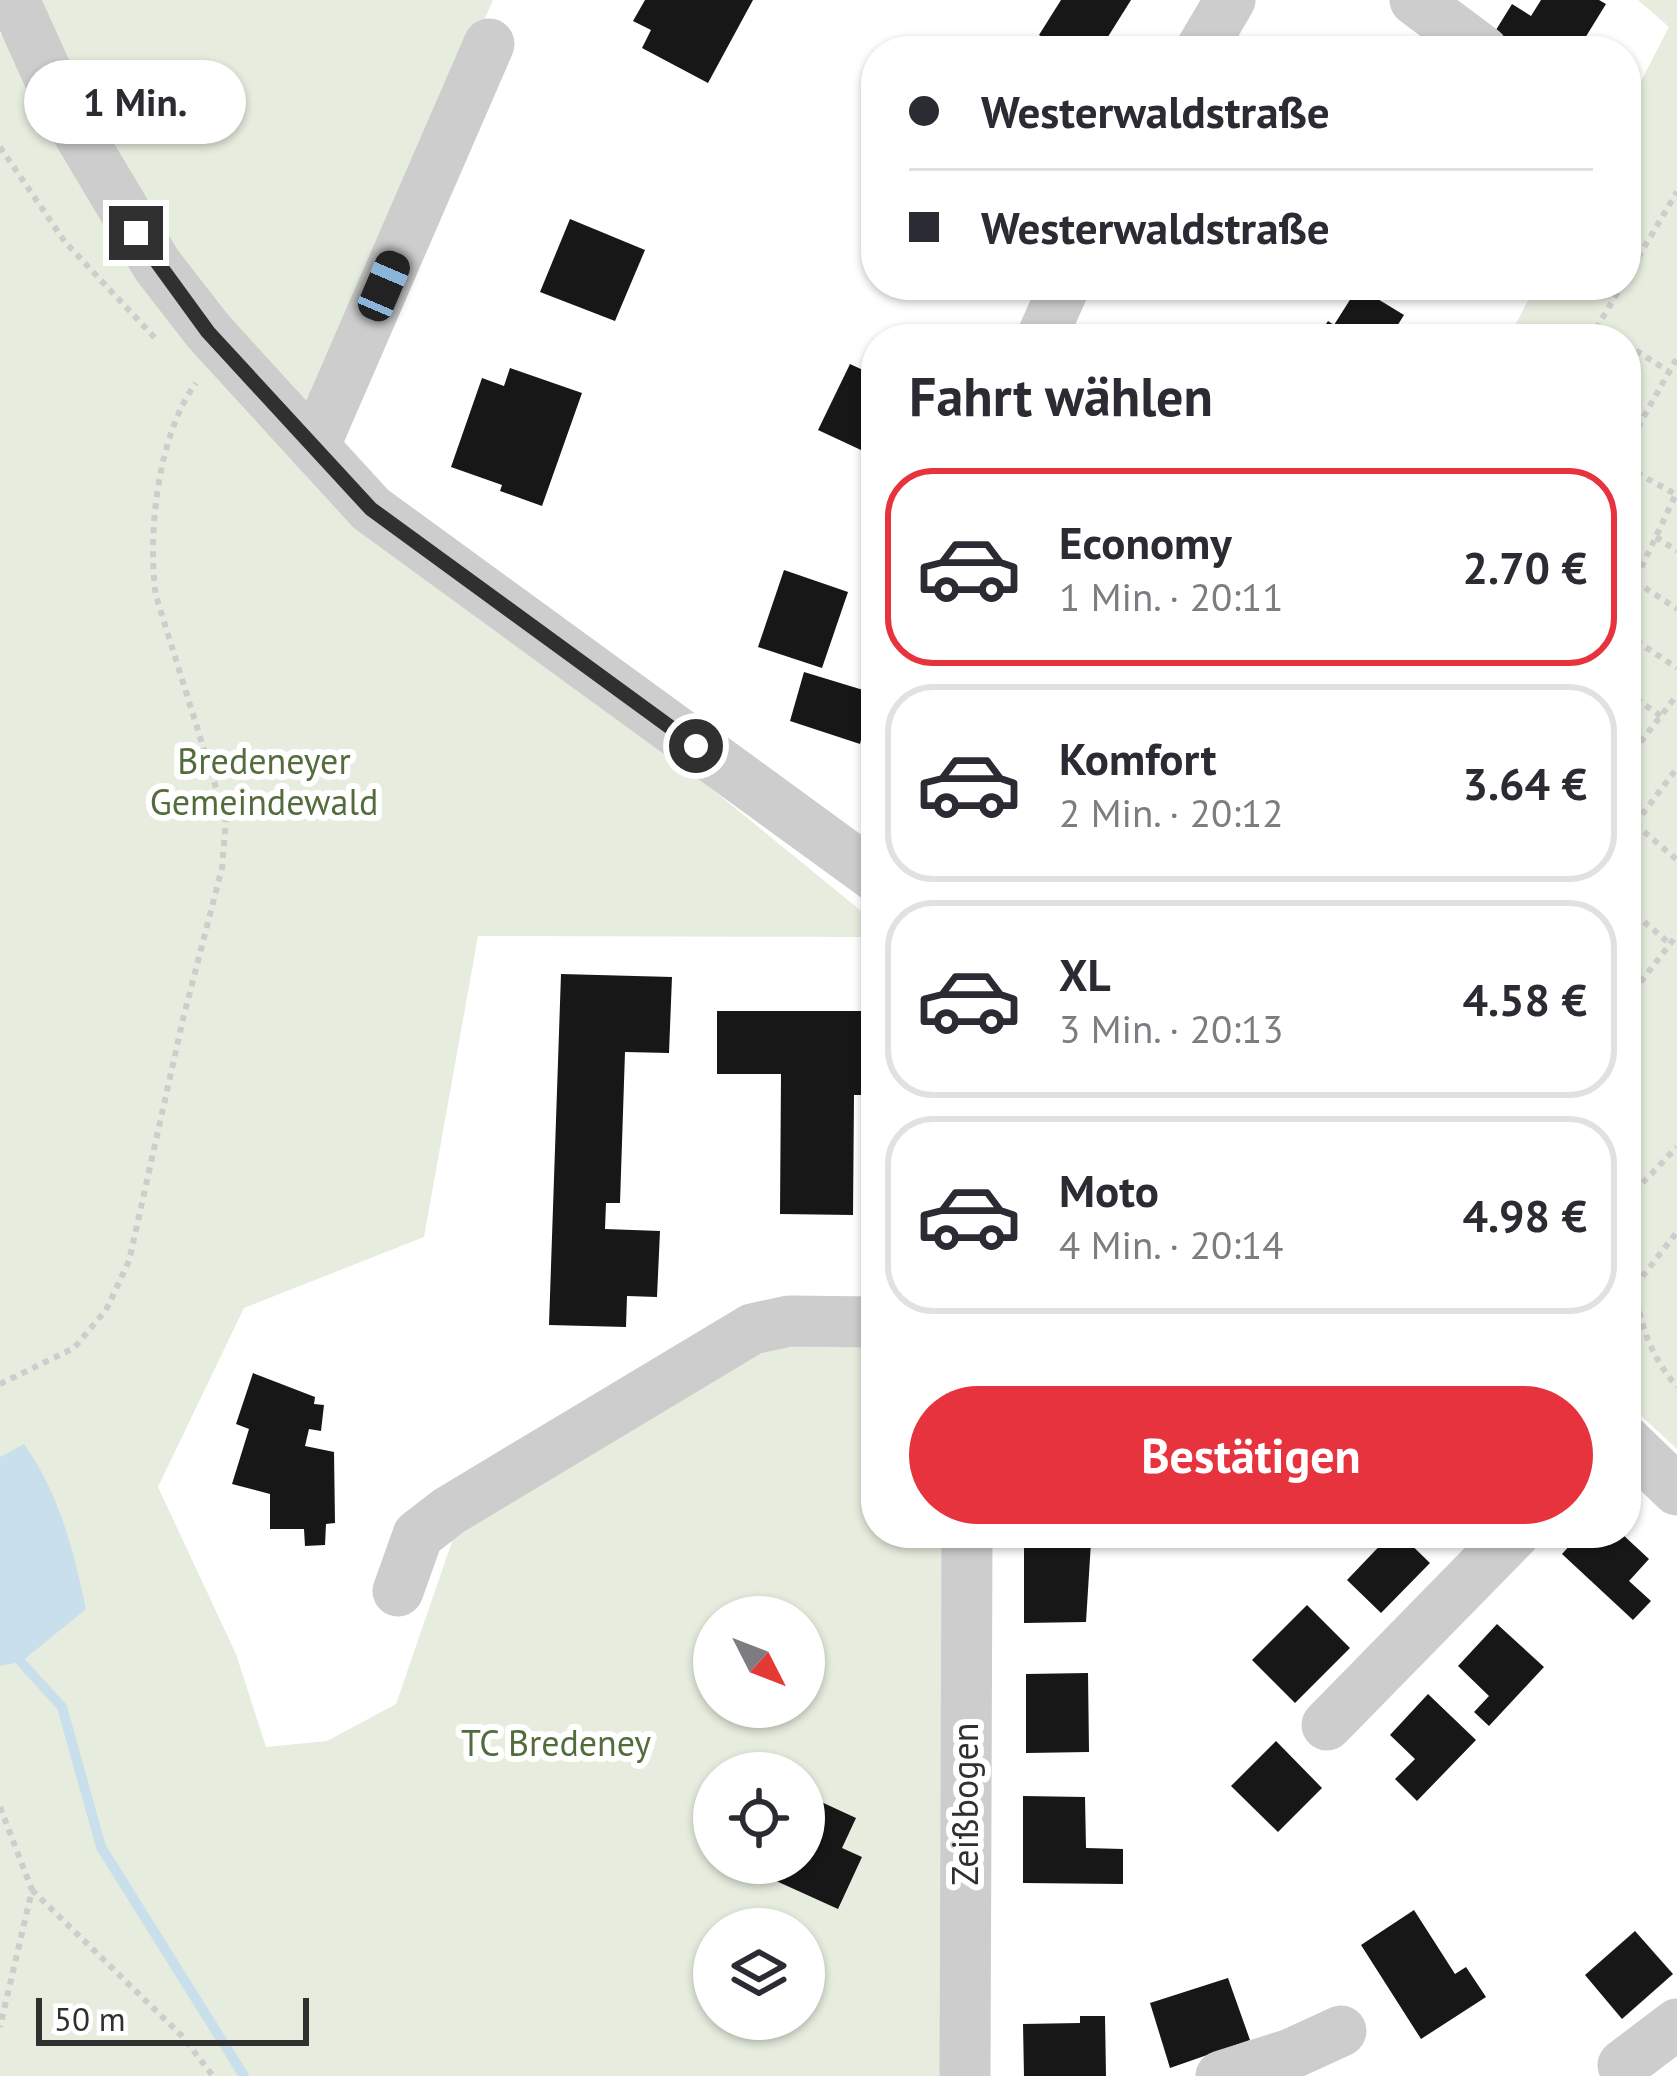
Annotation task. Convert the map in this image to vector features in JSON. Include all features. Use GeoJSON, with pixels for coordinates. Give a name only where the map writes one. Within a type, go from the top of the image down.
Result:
{"type":"FeatureCollection","features":[{"type":"Feature","properties":{"kind":"street"},"geometry":{"type":"LineString","coordinates":[[14,0],[61,104],[157,265],[208,332],[371,509],[861,866]]}},
{"type":"Feature","properties":{"kind":"street"},"geometry":{"type":"LineString","coordinates":[[1209,36],[1230,0]]}},
{"type":"Feature","properties":{"kind":"street"},"geometry":{"type":"LineString","coordinates":[[1415,0],[1463,36]]}},
{"type":"Feature","properties":{"kind":"street"},"geometry":{"type":"LineString","coordinates":[[314,447],[489,44]]}},
{"type":"Feature","properties":{"kind":"street"},"geometry":{"type":"LineString","coordinates":[[398,1591],[418,1535],[449,1511],[752,1329],[789,1321],[861,1322]]}},
{"type":"Feature","properties":{"kind":"street"},"geometry":{"type":"LineString","coordinates":[[1641,1455],[1677,1490]]}},
{"type":"Feature","properties":{"kind":"street","name":"Zeißbogen"},"geometry":{"type":"LineString","coordinates":[[965,2076],[967,1548]]}},
{"type":"Feature","properties":{"kind":"street"},"geometry":{"type":"LineString","coordinates":[[1327,1725],[1500,1548]]}},
{"type":"Feature","properties":{"kind":"street"},"geometry":{"type":"LineString","coordinates":[[1623,2065],[1677,2024]]}},
{"type":"Feature","properties":{"kind":"street"},"geometry":{"type":"LineString","coordinates":[[1221,2076],[1292,2054],[1341,2031]]}},
{"type":"Feature","properties":{"kind":"path"},"geometry":{"type":"LineString","coordinates":[[0,147],[65,242],[160,343]]}},
{"type":"Feature","properties":{"kind":"path"},"geometry":{"type":"LineString","coordinates":[[1641,253],[1677,192]]}},
{"type":"Feature","properties":{"kind":"path"},"geometry":{"type":"LineString","coordinates":[[1641,354],[1669,372]]}},
{"type":"Feature","properties":{"kind":"path"},"geometry":{"type":"LineString","coordinates":[[1641,421],[1677,358]]}},
{"type":"Feature","properties":{"kind":"path"},"geometry":{"type":"LineString","coordinates":[[0,1384],[74,1348],[106,1310],[129,1261],[222,868],[226,820],[156,596],[151,561],[168,446],[184,399],[201,375]]}},
{"type":"Feature","properties":{"kind":"path"},"geometry":{"type":"LineString","coordinates":[[1641,475],[1676,494],[1641,568]]}},
{"type":"Feature","properties":{"kind":"path"},"geometry":{"type":"LineString","coordinates":[[1656,537],[1677,551]]}},
{"type":"Feature","properties":{"kind":"path"},"geometry":{"type":"LineString","coordinates":[[1641,585],[1677,609]]}},
{"type":"Feature","properties":{"kind":"path"},"geometry":{"type":"LineString","coordinates":[[1641,644],[1677,668]]}},
{"type":"Feature","properties":{"kind":"path"},"geometry":{"type":"LineString","coordinates":[[1641,740],[1677,695]]}},
{"type":"Feature","properties":{"kind":"path"},"geometry":{"type":"LineString","coordinates":[[1641,702],[1661,716]]}},
{"type":"Feature","properties":{"kind":"path"},"geometry":{"type":"LineString","coordinates":[[1641,816],[1677,768]]}},
{"type":"Feature","properties":{"kind":"path"},"geometry":{"type":"LineString","coordinates":[[1641,829],[1677,860]]}},
{"type":"Feature","properties":{"kind":"path"},"geometry":{"type":"LineString","coordinates":[[1641,920],[1670,944]]}},
{"type":"Feature","properties":{"kind":"path"},"geometry":{"type":"LineString","coordinates":[[1641,982],[1677,935]]}},
{"type":"Feature","properties":{"kind":"path"},"geometry":{"type":"LineString","coordinates":[[1641,1184],[1677,1147]]}},
{"type":"Feature","properties":{"kind":"path"},"geometry":{"type":"LineString","coordinates":[[1641,1278],[1677,1232]]}},
{"type":"Feature","properties":{"kind":"path"},"geometry":{"type":"LineString","coordinates":[[1641,1315],[1658,1365],[1677,1387]]}},
{"type":"Feature","properties":{"kind":"path"},"geometry":{"type":"LineString","coordinates":[[0,1807],[32,1890],[182,2036],[213,2076]]}},
{"type":"Feature","properties":{"kind":"path"},"geometry":{"type":"LineString","coordinates":[[0,2027],[32,1890]]}},
{"type":"Feature","properties":{"kind":"green space","name":"Bredeneyer Gemeindewald"},"geometry":{"type":"Polygon","coordinates":[[[0,0],[493,0],[299,452],[861,911],[861,937],[478,936],[424,1237],[244,1308],[158,1487],[236,1654],[266,1747],[327,1741],[396,1704],[457,1527],[721,1354],[861,1334],[861,1548],[961,1548],[963,2076],[0,2076],[0,33],[7,44],[0,0]]]}},
{"type":"Feature","properties":{"kind":"green space"},"geometry":{"type":"Polygon","coordinates":[[[1638,0],[1677,0],[1677,1449],[1641,1416],[1641,324],[1516,324],[1528,300],[1641,300],[1641,81],[1669,27],[1638,0]]]}},
{"type":"Feature","properties":{"kind":"water"},"geometry":{"type":"Polygon","coordinates":[[[24,1444],[56,1503],[86,1609],[21,1662],[0,1666],[0,1457],[24,1444]]]}},
{"type":"Feature","properties":{"kind":"building"},"geometry":{"type":"Polygon","coordinates":[[[645,0],[753,0],[708,83],[642,48],[651,30],[633,21],[645,0]]]}},
{"type":"Feature","properties":{"kind":"building"},"geometry":{"type":"Polygon","coordinates":[[[1061,0],[1131,0],[1108,36],[1039,35],[1061,0]]]}},
{"type":"Feature","properties":{"kind":"building"},"geometry":{"type":"Polygon","coordinates":[[[1541,0],[1606,4],[1586,36],[1492,36],[1512,4],[1531,16],[1541,0]]]}},
{"type":"Feature","properties":{"kind":"building"},"geometry":{"type":"Polygon","coordinates":[[[570,219],[645,250],[615,321],[540,292],[570,219]]]}},
{"type":"Feature","properties":{"kind":"building"},"geometry":{"type":"Polygon","coordinates":[[[1350,300],[1379,300],[1404,315],[1398,324],[1335,324],[1350,300]]]}},
{"type":"Feature","properties":{"kind":"building"},"geometry":{"type":"Polygon","coordinates":[[[850,364],[861,369],[861,450],[818,430],[850,364]]]}},
{"type":"Feature","properties":{"kind":"building"},"geometry":{"type":"Polygon","coordinates":[[[510,368],[582,393],[542,506],[451,467],[482,378],[504,386],[510,368]]]}},
{"type":"Feature","properties":{"kind":"building"},"geometry":{"type":"Polygon","coordinates":[[[784,570],[848,592],[822,668],[758,647],[784,570]]]}},
{"type":"Feature","properties":{"kind":"building"},"geometry":{"type":"Polygon","coordinates":[[[804,672],[861,689],[860,744],[790,721],[804,672]]]}},
{"type":"Feature","properties":{"kind":"building"},"geometry":{"type":"Polygon","coordinates":[[[561,974],[672,977],[669,1053],[625,1052],[620,1203],[606,1203],[605,1229],[660,1231],[657,1297],[627,1296],[626,1327],[549,1325],[561,974]]]}},
{"type":"Feature","properties":{"kind":"building"},"geometry":{"type":"Polygon","coordinates":[[[717,1011],[861,1011],[861,1095],[854,1095],[853,1215],[780,1214],[781,1074],[717,1074],[717,1011]]]}},
{"type":"Feature","properties":{"kind":"building"},"geometry":{"type":"Polygon","coordinates":[[[253,1373],[324,1405],[321,1431],[309,1429],[305,1446],[334,1452],[335,1523],[326,1524],[325,1545],[305,1546],[304,1529],[270,1529],[270,1494],[232,1484],[249,1429],[236,1424],[253,1373]]]}},
{"type":"Feature","properties":{"kind":"building"},"geometry":{"type":"Polygon","coordinates":[[[1024,1548],[1091,1548],[1086,1622],[1024,1623],[1024,1548]]]}},
{"type":"Feature","properties":{"kind":"building"},"geometry":{"type":"Polygon","coordinates":[[[1378,1548],[1414,1548],[1430,1563],[1381,1613],[1347,1580],[1378,1548]]]}},
{"type":"Feature","properties":{"kind":"building"},"geometry":{"type":"Polygon","coordinates":[[[1567,1548],[1637,1548],[1649,1559],[1629,1581],[1651,1601],[1633,1620],[1562,1554],[1567,1548]]]}},
{"type":"Feature","properties":{"kind":"building"},"geometry":{"type":"Polygon","coordinates":[[[1307,1605],[1350,1648],[1295,1703],[1252,1660],[1307,1605]]]}},
{"type":"Feature","properties":{"kind":"building"},"geometry":{"type":"Polygon","coordinates":[[[1497,1624],[1544,1667],[1489,1726],[1474,1712],[1489,1696],[1458,1666],[1497,1624]]]}},
{"type":"Feature","properties":{"kind":"building"},"geometry":{"type":"Polygon","coordinates":[[[1088,1673],[1089,1752],[1026,1753],[1026,1674],[1088,1673]]]}},
{"type":"Feature","properties":{"kind":"building"},"geometry":{"type":"Polygon","coordinates":[[[1428,1694],[1476,1740],[1417,1801],[1395,1779],[1415,1759],[1390,1735],[1428,1694]]]}},
{"type":"Feature","properties":{"kind":"building"},"geometry":{"type":"Polygon","coordinates":[[[1276,1741],[1322,1788],[1278,1832],[1231,1786],[1276,1741]]]}},
{"type":"Feature","properties":{"kind":"building"},"geometry":{"type":"Polygon","coordinates":[[[1023,1796],[1085,1797],[1086,1848],[1123,1849],[1123,1884],[1023,1883],[1023,1796]]]}},
{"type":"Feature","properties":{"kind":"building"},"geometry":{"type":"Polygon","coordinates":[[[825,1804],[856,1818],[842,1848],[862,1857],[838,1909],[783,1884],[825,1884],[825,1804]]]}},
{"type":"Feature","properties":{"kind":"building"},"geometry":{"type":"Polygon","coordinates":[[[1414,1910],[1455,1974],[1466,1967],[1486,1997],[1421,2039],[1361,1945],[1414,1910]]]}},
{"type":"Feature","properties":{"kind":"building"},"geometry":{"type":"Polygon","coordinates":[[[1635,1931],[1673,1974],[1622,2019],[1585,1975],[1635,1931]]]}},
{"type":"Feature","properties":{"kind":"building"},"geometry":{"type":"Polygon","coordinates":[[[1228,1978],[1250,2040],[1170,2068],[1150,2003],[1228,1978]]]}},
{"type":"Feature","properties":{"kind":"building"},"geometry":{"type":"Polygon","coordinates":[[[1080,2016],[1105,2016],[1106,2076],[1024,2076],[1023,2024],[1080,2023],[1080,2016]]]}},
{"type":"Feature","properties":{"kind":"waterway"},"geometry":{"type":"LineString","coordinates":[[21,1662],[62,1707],[101,1847],[244,2076]]}},
{"type":"Feature","properties":{"kind":"route"},"geometry":{"type":"LineString","coordinates":[[136,233],[208,332],[371,509],[696,746]]}},
{"type":"Feature","properties":{"kind":"park label","name":"TC Bredeney"},"geometry":{"type":"Point","coordinates":[556,1743]}}]}
